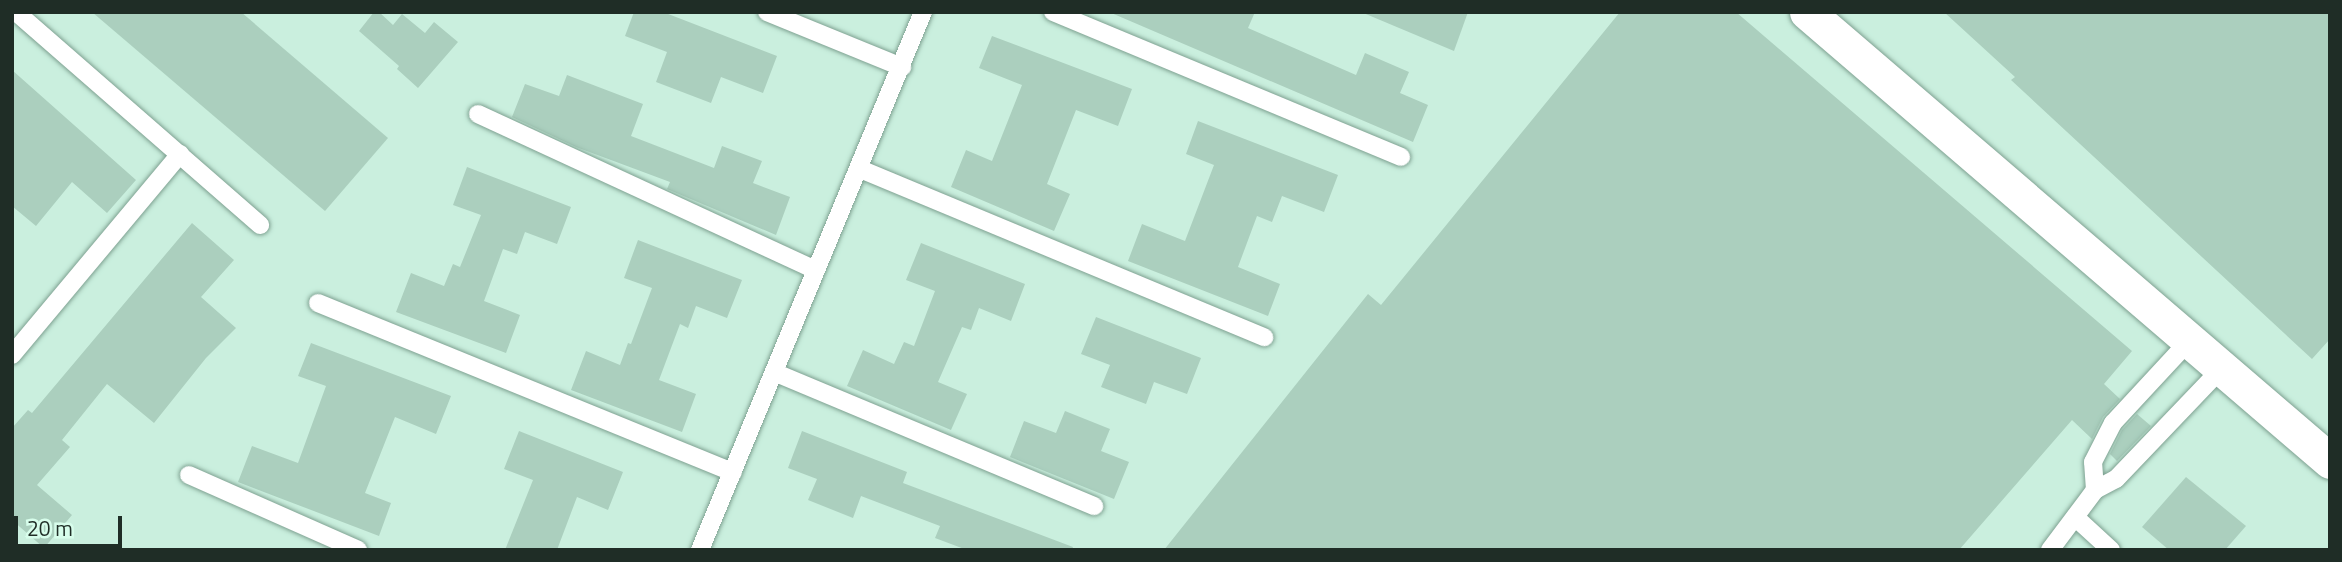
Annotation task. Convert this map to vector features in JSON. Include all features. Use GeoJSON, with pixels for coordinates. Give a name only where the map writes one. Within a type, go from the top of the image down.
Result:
{"type":"FeatureCollection","features":[{"type":"Feature","properties":{"kind":"street"},"geometry":{"type":"LineString","coordinates":[[1807,12],[2188,342],[2330,461]]}},
{"type":"Feature","properties":{"kind":"lane"},"geometry":{"type":"LineString","coordinates":[[16,12],[260,225]]}},
{"type":"Feature","properties":{"kind":"lane"},"geometry":{"type":"LineString","coordinates":[[767,12],[902,67]]}},
{"type":"Feature","properties":{"kind":"lane"},"geometry":{"type":"LineString","coordinates":[[700,550],[776,373],[923,12]]}},
{"type":"Feature","properties":{"kind":"lane"},"geometry":{"type":"LineString","coordinates":[[1053,12],[1401,158]]}},
{"type":"Feature","properties":{"kind":"lane"},"geometry":{"type":"LineString","coordinates":[[478,114],[817,270]]}},
{"type":"Feature","properties":{"kind":"lane"},"geometry":{"type":"LineString","coordinates":[[12,355],[180,155]]}},
{"type":"Feature","properties":{"kind":"lane"},"geometry":{"type":"LineString","coordinates":[[860,170],[1264,337]]}},
{"type":"Feature","properties":{"kind":"lane"},"geometry":{"type":"LineString","coordinates":[[318,303],[733,471]]}},
{"type":"Feature","properties":{"kind":"lane"},"geometry":{"type":"LineString","coordinates":[[2095,490],[2093,462],[2113,424],[2188,342]]}},
{"type":"Feature","properties":{"kind":"lane"},"geometry":{"type":"LineString","coordinates":[[2050,550],[2095,490],[2116,479],[2222,368]]}},
{"type":"Feature","properties":{"kind":"lane"},"geometry":{"type":"LineString","coordinates":[[776,373],[1094,506]]}},
{"type":"Feature","properties":{"kind":"lane"},"geometry":{"type":"LineString","coordinates":[[189,475],[358,550]]}},
{"type":"Feature","properties":{"kind":"lane"},"geometry":{"type":"LineString","coordinates":[[2075,517],[2111,550]]}},
{"type":"Feature","properties":{"kind":"building"},"geometry":{"type":"Polygon","coordinates":[[[92,12],[241,12],[388,138],[325,211],[92,12]]]}},
{"type":"Feature","properties":{"kind":"building"},"geometry":{"type":"Polygon","coordinates":[[[374,12],[379,12],[393,25],[402,14],[425,33],[434,22],[458,42],[418,88],[397,69],[399,66],[359,31],[374,12]]]}},
{"type":"Feature","properties":{"kind":"building"},"geometry":{"type":"Polygon","coordinates":[[[634,12],[663,12],[777,56],[763,93],[721,77],[711,103],[656,82],[667,52],[625,36],[634,12]]]}},
{"type":"Feature","properties":{"kind":"building"},"geometry":{"type":"Polygon","coordinates":[[[1109,12],[1255,12],[1248,28],[1356,75],[1365,53],[1409,72],[1400,93],[1428,105],[1413,142],[1109,12]]]}},
{"type":"Feature","properties":{"kind":"building"},"geometry":{"type":"Polygon","coordinates":[[[1361,12],[1468,12],[1454,51],[1361,12]]]}},
{"type":"Feature","properties":{"kind":"building"},"geometry":{"type":"Polygon","coordinates":[[[1620,12],[1736,12],[2132,351],[2104,384],[2120,399],[2103,417],[2092,439],[2072,420],[1959,550],[1164,550],[1368,294],[1381,305],[1620,12]]]}},
{"type":"Feature","properties":{"kind":"building"},"geometry":{"type":"Polygon","coordinates":[[[1944,12],[2330,12],[2330,339],[2312,359],[2011,80],[2015,77],[1944,12]]]}},
{"type":"Feature","properties":{"kind":"building"},"geometry":{"type":"Polygon","coordinates":[[[992,36],[1132,89],[1118,126],[1076,110],[1047,184],[1070,194],[1054,231],[951,187],[966,150],[992,161],[1022,85],[979,68],[992,36]]]}},
{"type":"Feature","properties":{"kind":"building"},"geometry":{"type":"Polygon","coordinates":[[[12,70],[136,180],[107,213],[72,182],[36,226],[12,206],[12,70]]]}},
{"type":"Feature","properties":{"kind":"building"},"geometry":{"type":"Polygon","coordinates":[[[567,75],[643,104],[631,136],[714,168],[722,146],[762,161],[753,183],[790,197],[776,235],[667,189],[670,182],[576,147],[512,117],[525,84],[559,96],[567,75]]]}},
{"type":"Feature","properties":{"kind":"building"},"geometry":{"type":"Polygon","coordinates":[[[1198,121],[1338,175],[1324,212],[1282,196],[1272,222],[1257,216],[1238,267],[1280,284],[1268,316],[1128,261],[1142,224],[1185,241],[1214,165],[1186,154],[1198,121]]]}},
{"type":"Feature","properties":{"kind":"building"},"geometry":{"type":"Polygon","coordinates":[[[467,167],[571,207],[557,244],[525,232],[517,254],[503,249],[484,301],[520,315],[506,353],[396,312],[411,273],[444,286],[453,264],[460,267],[481,215],[453,205],[467,167]]]}},
{"type":"Feature","properties":{"kind":"building"},"geometry":{"type":"Polygon","coordinates":[[[192,223],[234,260],[201,297],[236,328],[206,358],[154,423],[107,384],[62,440],[70,447],[37,485],[72,515],[44,548],[12,520],[12,428],[28,410],[32,413],[192,223]]]}},
{"type":"Feature","properties":{"kind":"building"},"geometry":{"type":"Polygon","coordinates":[[[638,240],[742,280],[727,318],[696,306],[688,328],[680,324],[659,380],[696,394],[682,432],[571,390],[586,351],[620,365],[628,343],[631,344],[652,288],[624,278],[638,240]]]}},
{"type":"Feature","properties":{"kind":"building"},"geometry":{"type":"Polygon","coordinates":[[[921,243],[1025,284],[1011,321],[979,308],[971,330],[962,327],[938,382],[967,394],[951,430],[847,386],[863,350],[894,364],[904,342],[914,346],[935,291],[906,280],[921,243]]]}},
{"type":"Feature","properties":{"kind":"building"},"geometry":{"type":"Polygon","coordinates":[[[1096,317],[1201,358],[1187,394],[1154,382],[1146,404],[1101,387],[1110,365],[1081,354],[1096,317]]]}},
{"type":"Feature","properties":{"kind":"building"},"geometry":{"type":"Polygon","coordinates":[[[311,343],[451,396],[436,434],[395,417],[365,493],[391,503],[379,536],[238,482],[252,446],[298,463],[326,386],[298,376],[311,343]]]}},
{"type":"Feature","properties":{"kind":"building"},"geometry":{"type":"Polygon","coordinates":[[[1065,411],[1110,429],[1101,451],[1129,462],[1114,499],[1010,457],[1024,421],[1056,433],[1065,411]]]}},
{"type":"Feature","properties":{"kind":"building"},"geometry":{"type":"Polygon","coordinates":[[[2137,414],[2151,426],[2117,461],[2110,454],[2122,430],[2137,414]]]}},
{"type":"Feature","properties":{"kind":"building"},"geometry":{"type":"Polygon","coordinates":[[[519,431],[623,472],[608,510],[577,497],[557,550],[505,550],[533,480],[504,469],[519,431]]]}},
{"type":"Feature","properties":{"kind":"building"},"geometry":{"type":"Polygon","coordinates":[[[802,431],[907,472],[903,483],[1073,547],[1072,550],[967,550],[935,538],[940,526],[861,496],[853,518],[808,500],[817,479],[788,468],[802,431]]]}},
{"type":"Feature","properties":{"kind":"building"},"geometry":{"type":"Polygon","coordinates":[[[2186,477],[2246,526],[2225,550],[2169,550],[2142,527],[2186,477]]]}}]}
